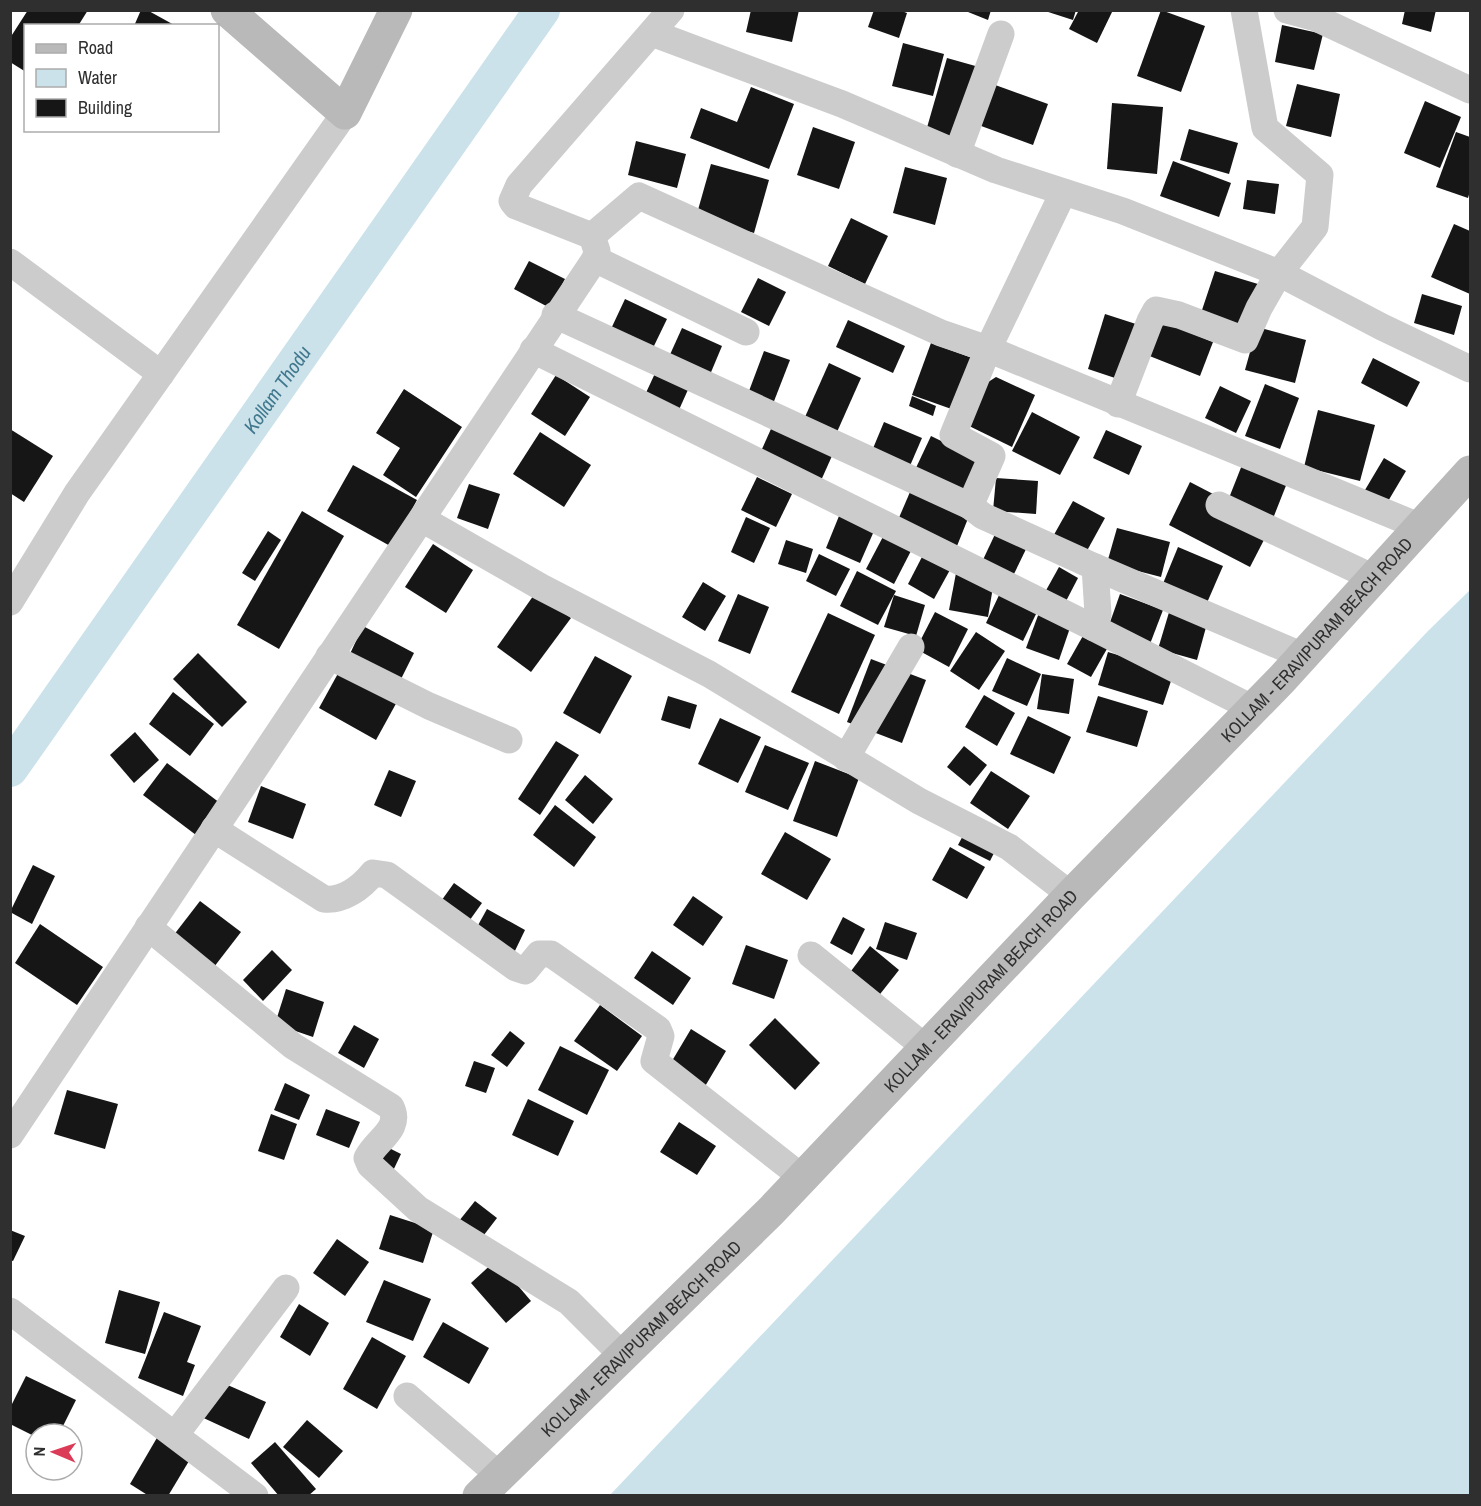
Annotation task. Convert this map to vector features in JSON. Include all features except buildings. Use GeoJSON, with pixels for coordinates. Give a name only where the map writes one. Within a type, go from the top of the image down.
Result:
{"type":"FeatureCollection","features":[{"type":"Feature","properties":{"kind":"main road"},"geometry":{"type":"LineString","coordinates":[[227,10],[345,113],[396,10]]}},
{"type":"Feature","properties":{"kind":"main road","name":"KOLLAM - ERAVIPURAM BEACH ROAD"},"geometry":{"type":"LineString","coordinates":[[489,1485],[803,1178],[1071,895],[1254,708],[1470,472]]}},
{"type":"Feature","properties":{"kind":"street"},"geometry":{"type":"LineString","coordinates":[[671,10],[519,185],[512,201],[516,206],[746,332]]}},
{"type":"Feature","properties":{"kind":"street"},"geometry":{"type":"LineString","coordinates":[[1118,404],[1156,310],[1179,315],[1245,340],[1258,308],[1279,273],[1315,227],[1320,174],[1265,128],[1244,10]]}},
{"type":"Feature","properties":{"kind":"street"},"geometry":{"type":"LineString","coordinates":[[1287,10],[1316,18],[1470,90]]}},
{"type":"Feature","properties":{"kind":"street"},"geometry":{"type":"LineString","coordinates":[[652,33],[842,104],[957,154],[1063,193],[1123,211],[1279,273],[1382,327],[1470,369]]}},
{"type":"Feature","properties":{"kind":"street"},"geometry":{"type":"LineString","coordinates":[[957,154],[1000,34]]}},
{"type":"Feature","properties":{"kind":"street"},"geometry":{"type":"LineString","coordinates":[[10,602],[77,493],[345,113]]}},
{"type":"Feature","properties":{"kind":"street"},"geometry":{"type":"LineString","coordinates":[[970,506],[992,456],[953,435],[988,349],[1063,193]]}},
{"type":"Feature","properties":{"kind":"street"},"geometry":{"type":"LineString","coordinates":[[10,1135],[422,519],[533,350],[593,248],[639,196],[941,333],[988,349],[1421,527]]}},
{"type":"Feature","properties":{"kind":"street"},"geometry":{"type":"LineString","coordinates":[[10,262],[161,374]]}},
{"type":"Feature","properties":{"kind":"street"},"geometry":{"type":"LineString","coordinates":[[555,315],[970,506],[982,516],[1303,656]]}},
{"type":"Feature","properties":{"kind":"street"},"geometry":{"type":"LineString","coordinates":[[533,350],[1254,708]]}},
{"type":"Feature","properties":{"kind":"street"},"geometry":{"type":"LineString","coordinates":[[1219,505],[1374,578]]}},
{"type":"Feature","properties":{"kind":"street"},"geometry":{"type":"LineString","coordinates":[[422,519],[541,587],[710,674],[919,801],[1009,847],[1071,895]]}},
{"type":"Feature","properties":{"kind":"street"},"geometry":{"type":"LineString","coordinates":[[1094,628],[1098,614],[1095,567]]}},
{"type":"Feature","properties":{"kind":"street"},"geometry":{"type":"LineString","coordinates":[[846,758],[911,647]]}},
{"type":"Feature","properties":{"kind":"street"},"geometry":{"type":"LineString","coordinates":[[329,656],[429,706],[509,740]]}},
{"type":"Feature","properties":{"kind":"street"},"geometry":{"type":"LineString","coordinates":[[214,829],[324,899],[335,900],[346,896],[373,873],[387,875],[516,968],[525,970],[539,954],[550,954],[658,1029],[661,1036],[654,1061],[803,1178]]}},
{"type":"Feature","properties":{"kind":"street"},"geometry":{"type":"LineString","coordinates":[[148,927],[293,1046],[391,1107],[395,1116],[394,1125],[372,1148],[367,1158],[370,1165],[418,1209],[569,1302],[623,1356]]}},
{"type":"Feature","properties":{"kind":"street"},"geometry":{"type":"LineString","coordinates":[[811,955],[926,1048]]}},
{"type":"Feature","properties":{"kind":"street"},"geometry":{"type":"LineString","coordinates":[[175,1435],[286,1288]]}},
{"type":"Feature","properties":{"kind":"street"},"geometry":{"type":"LineString","coordinates":[[10,1311],[255,1496]]}},
{"type":"Feature","properties":{"kind":"street"},"geometry":{"type":"LineString","coordinates":[[407,1396],[489,1485]]}},
{"type":"Feature","properties":{"kind":"water"},"geometry":{"type":"Polygon","coordinates":[[[1470,590],[1470,1495],[610,1495],[1428,631],[1470,590]]]}},
{"type":"Feature","properties":{"kind":"waterway","name":"Kollam Thodu"},"geometry":{"type":"LineString","coordinates":[[10,769],[542,10]]}}]}
